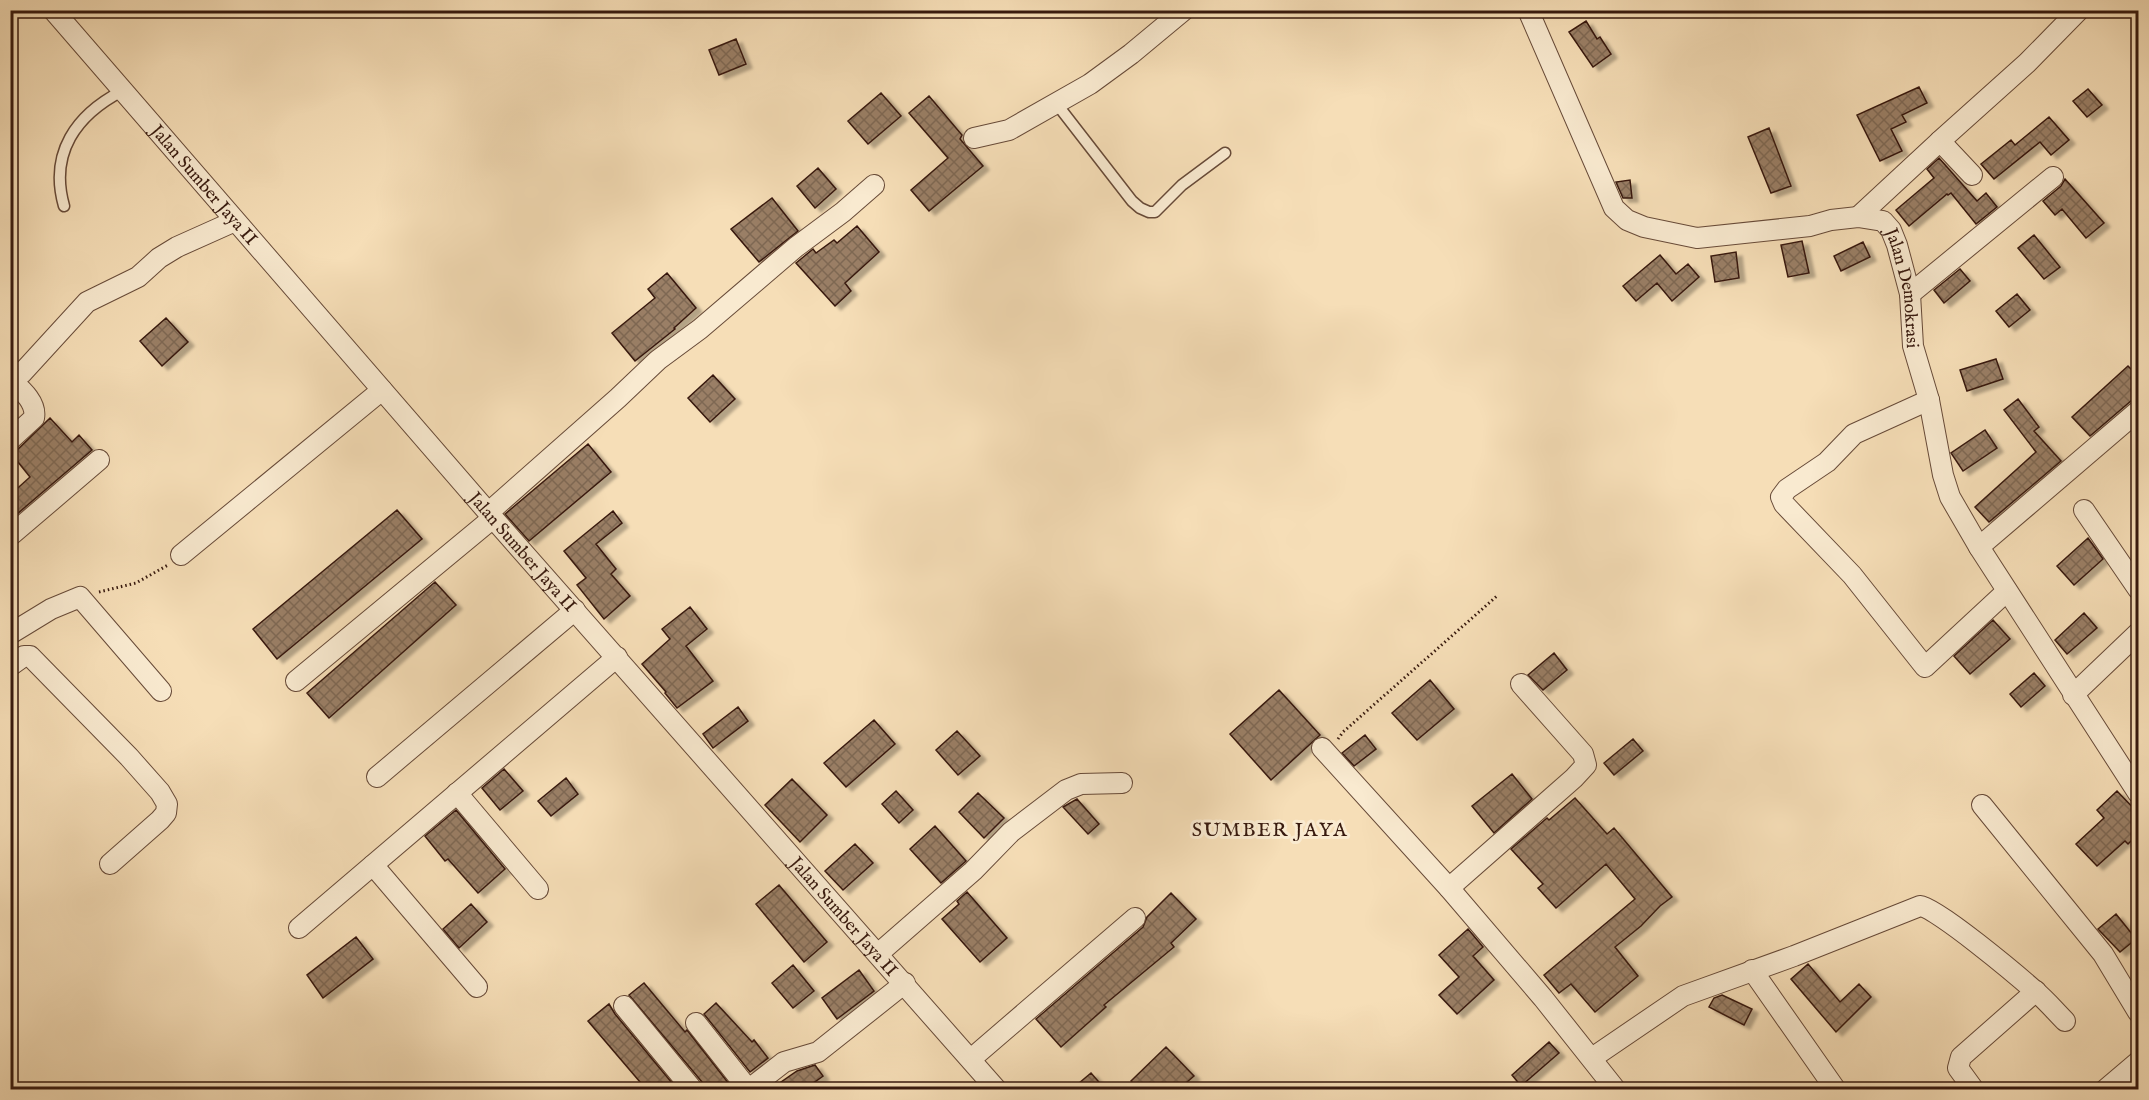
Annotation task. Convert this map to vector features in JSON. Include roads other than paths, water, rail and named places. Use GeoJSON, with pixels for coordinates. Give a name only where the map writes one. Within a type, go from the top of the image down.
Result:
{"type":"FeatureCollection","features":[{"type":"Feature","properties":{"kind":"street","name":"Jalan Sumber Jaya II"},"geometry":{"type":"LineString","coordinates":[[52,10],[491,515],[997,1089]]}},
{"type":"Feature","properties":{"kind":"street"},"geometry":{"type":"LineString","coordinates":[[974,138],[1009,130],[1056,104],[1108,72],[1184,10]]}},
{"type":"Feature","properties":{"kind":"street","name":"Jalan Demokrasi"},"geometry":{"type":"LineString","coordinates":[[1528,10],[1614,208],[1627,220],[1644,227],[1697,238],[1810,226],[1831,220],[1858,217],[1883,221],[1891,230],[1910,294],[1913,346],[1929,400],[1943,476],[1950,497],[2073,695],[2139,793]]}},
{"type":"Feature","properties":{"kind":"street"},"geometry":{"type":"LineString","coordinates":[[1858,217],[2027,63],[2079,10]]}},
{"type":"Feature","properties":{"kind":"street"},"geometry":{"type":"LineString","coordinates":[[1940,141],[1972,175]]}},
{"type":"Feature","properties":{"kind":"street"},"geometry":{"type":"LineString","coordinates":[[1910,294],[2053,177]]}},
{"type":"Feature","properties":{"kind":"street"},"geometry":{"type":"LineString","coordinates":[[296,681],[491,515],[658,360],[700,329],[796,247],[843,212],[874,185]]}},
{"type":"Feature","properties":{"kind":"street"},"geometry":{"type":"LineString","coordinates":[[10,440],[34,418],[35,413],[25,394],[11,382],[87,302],[138,277],[159,258],[177,247],[236,221]]}},
{"type":"Feature","properties":{"kind":"street"},"geometry":{"type":"LineString","coordinates":[[181,555],[382,390]]}},
{"type":"Feature","properties":{"kind":"street"},"geometry":{"type":"LineString","coordinates":[[1929,400],[1854,434],[1815,471],[1787,489],[1782,497],[1784,504],[1852,575],[1925,667],[2007,591]]}},
{"type":"Feature","properties":{"kind":"street"},"geometry":{"type":"LineString","coordinates":[[1979,547],[2139,411]]}},
{"type":"Feature","properties":{"kind":"street"},"geometry":{"type":"LineString","coordinates":[[10,536],[99,460]]}},
{"type":"Feature","properties":{"kind":"street"},"geometry":{"type":"LineString","coordinates":[[2084,510],[2139,589]]}},
{"type":"Feature","properties":{"kind":"street"},"geometry":{"type":"LineString","coordinates":[[10,634],[51,609],[80,597],[160,691]]}},
{"type":"Feature","properties":{"kind":"street"},"geometry":{"type":"LineString","coordinates":[[377,777],[575,610]]}},
{"type":"Feature","properties":{"kind":"street"},"geometry":{"type":"LineString","coordinates":[[2073,695],[2139,633]]}},
{"type":"Feature","properties":{"kind":"street"},"geometry":{"type":"LineString","coordinates":[[10,666],[24,656],[30,656],[129,757],[160,792],[167,804],[166,813],[160,820],[110,864]]}},
{"type":"Feature","properties":{"kind":"street"},"geometry":{"type":"LineString","coordinates":[[299,928],[617,657]]}},
{"type":"Feature","properties":{"kind":"street"},"geometry":{"type":"LineString","coordinates":[[1449,888],[1586,765],[1583,754],[1521,684]]}},
{"type":"Feature","properties":{"kind":"street"},"geometry":{"type":"LineString","coordinates":[[1325,751],[1449,888],[1543,998],[1616,1089]]}},
{"type":"Feature","properties":{"kind":"street"},"geometry":{"type":"LineString","coordinates":[[879,953],[973,871],[1011,832],[1058,795],[1081,784],[1122,783]]}},
{"type":"Feature","properties":{"kind":"street"},"geometry":{"type":"LineString","coordinates":[[457,793],[538,889]]}},
{"type":"Feature","properties":{"kind":"street"},"geometry":{"type":"LineString","coordinates":[[1982,805],[2103,954],[2139,1012]]}},
{"type":"Feature","properties":{"kind":"street"},"geometry":{"type":"LineString","coordinates":[[373,865],[477,987]]}},
{"type":"Feature","properties":{"kind":"street"},"geometry":{"type":"LineString","coordinates":[[1592,1058],[1683,996],[1909,909],[1926,906],[2036,991],[2065,1021]]}},
{"type":"Feature","properties":{"kind":"street"},"geometry":{"type":"LineString","coordinates":[[970,1059],[1135,918]]}},
{"type":"Feature","properties":{"kind":"street"},"geometry":{"type":"LineString","coordinates":[[1752,970],[1836,1089]]}},
{"type":"Feature","properties":{"kind":"street"},"geometry":{"type":"LineString","coordinates":[[696,1023],[748,1089],[784,1062],[818,1052],[905,983]]}},
{"type":"Feature","properties":{"kind":"street"},"geometry":{"type":"LineString","coordinates":[[1974,1089],[1958,1068],[1961,1057],[2036,991]]}},
{"type":"Feature","properties":{"kind":"street"},"geometry":{"type":"LineString","coordinates":[[624,1006],[693,1089]]}},
{"type":"Feature","properties":{"kind":"street"},"geometry":{"type":"LineString","coordinates":[[2105,1089],[2136,1070]]}},
{"type":"Feature","properties":{"kind":"lane"},"geometry":{"type":"LineString","coordinates":[[64,206],[60,190],[59,168],[69,137],[102,101],[122,91]]}},
{"type":"Feature","properties":{"kind":"lane"},"geometry":{"type":"LineString","coordinates":[[1056,104],[1132,201],[1149,212],[1155,212],[1182,186],[1225,153]]}},
{"type":"Feature","properties":{"kind":"district","name":"SUMBER JAYA"},"geometry":{"type":"Point","coordinates":[1270,829]}}]}
